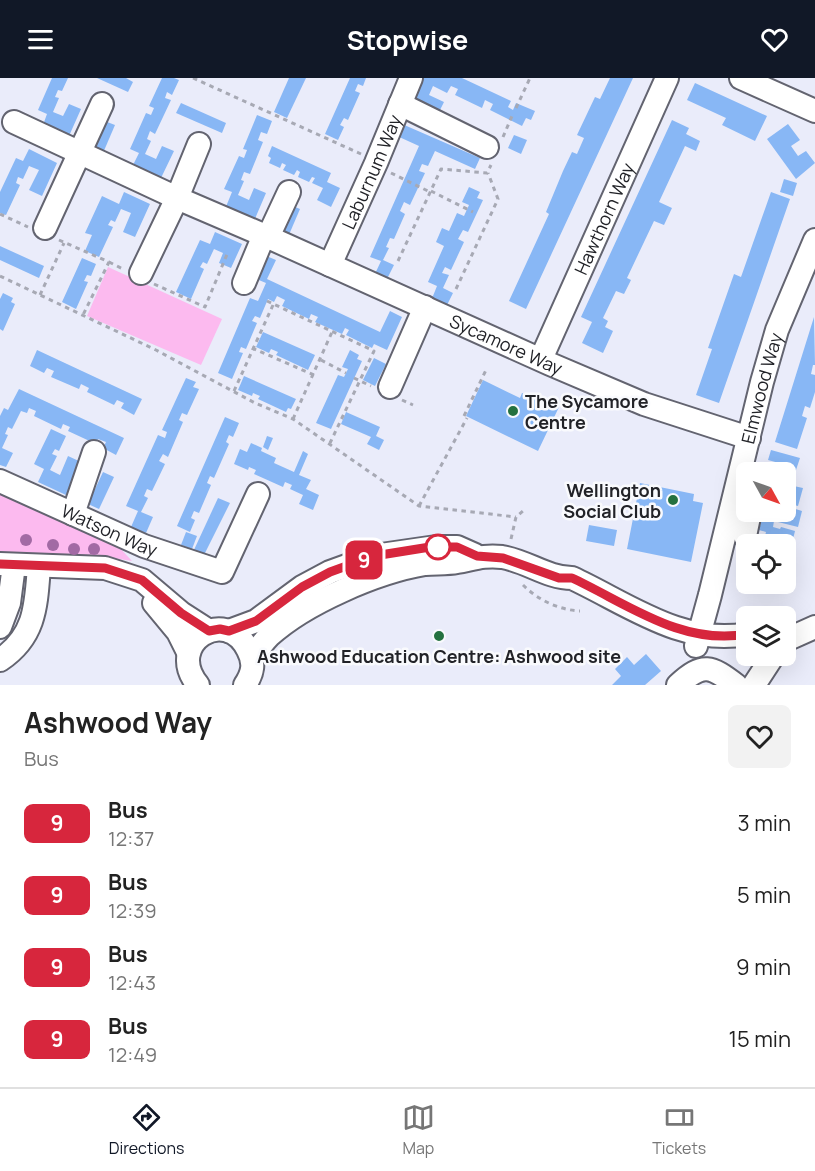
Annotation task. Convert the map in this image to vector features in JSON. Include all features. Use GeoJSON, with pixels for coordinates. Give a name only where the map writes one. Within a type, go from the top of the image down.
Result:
{"type":"FeatureCollection","features":[{"type":"Feature","properties":{"kind":"street","name":"Laburnum Way"},"geometry":{"type":"LineString","coordinates":[[330,265],[411,78]]}},
{"type":"Feature","properties":{"kind":"street","name":"Hawthorn Way"},"geometry":{"type":"LineString","coordinates":[[541,359],[667,78]]}},
{"type":"Feature","properties":{"kind":"street"},"geometry":{"type":"LineString","coordinates":[[741,78],[815,111]]}},
{"type":"Feature","properties":{"kind":"street"},"geometry":{"type":"LineString","coordinates":[[44,231],[102,104]]}},
{"type":"Feature","properties":{"kind":"street"},"geometry":{"type":"LineString","coordinates":[[400,104],[487,147]]}},
{"type":"Feature","properties":{"kind":"street","name":"Sycamore Way"},"geometry":{"type":"LineString","coordinates":[[14,122],[177,198],[644,404],[678,427],[749,438]]}},
{"type":"Feature","properties":{"kind":"street"},"geometry":{"type":"LineString","coordinates":[[140,275],[177,198],[199,144]]}},
{"type":"Feature","properties":{"kind":"street"},"geometry":{"type":"LineString","coordinates":[[244,283],[289,192]]}},
{"type":"Feature","properties":{"kind":"street","name":"Elmwood Way"},"geometry":{"type":"LineString","coordinates":[[747,462],[749,438],[777,330],[815,240]]}},
{"type":"Feature","properties":{"kind":"street"},"geometry":{"type":"LineString","coordinates":[[390,387],[425,308]]}},
{"type":"Feature","properties":{"kind":"street"},"geometry":{"type":"LineString","coordinates":[[73,514],[94,452]]}},
{"type":"Feature","properties":{"kind":"street","name":"Watson Way"},"geometry":{"type":"LineString","coordinates":[[0,481],[144,546],[222,572],[258,494]]}},
{"type":"Feature","properties":{"kind":"street","name":"Elmwood Way"},"geometry":{"type":"LineString","coordinates":[[698,640],[738,522]]}},
{"type":"Feature","properties":{"kind":"street"},"geometry":{"type":"LineString","coordinates":[[188,652],[193,644],[219,631],[256,621],[302,587],[330,572],[374,556],[430,547],[457,547],[477,556],[503,558],[559,578],[572,578],[719,650],[736,649]]}},
{"type":"Feature","properties":{"kind":"street"},"geometry":{"type":"LineString","coordinates":[[252,658],[269,636],[296,617],[339,593],[393,572],[426,564],[458,562],[477,556]]}},
{"type":"Feature","properties":{"kind":"street"},"geometry":{"type":"LineString","coordinates":[[0,627],[9,603],[7,565],[105,568],[142,580],[181,613],[219,631],[237,635],[246,645],[252,658],[252,670],[244,685]]}},
{"type":"Feature","properties":{"kind":"street"},"geometry":{"type":"LineString","coordinates":[[0,660],[27,633],[35,612],[39,566]]}},
{"type":"Feature","properties":{"kind":"street"},"geometry":{"type":"LineString","coordinates":[[125,575],[159,608],[178,632],[188,652],[188,666],[193,682]]}},
{"type":"Feature","properties":{"kind":"street"},"geometry":{"type":"LineString","coordinates":[[796,624],[815,617]]}},
{"type":"Feature","properties":{"kind":"street"},"geometry":{"type":"LineString","coordinates":[[796,636],[815,627]]}},
{"type":"Feature","properties":{"kind":"street"},"geometry":{"type":"LineString","coordinates":[[698,640],[736,636]]}},
{"type":"Feature","properties":{"kind":"street"},"geometry":{"type":"LineString","coordinates":[[754,685],[766,666]]}},
{"type":"Feature","properties":{"kind":"street"},"geometry":{"type":"LineString","coordinates":[[678,685],[692,673],[703,668],[713,669],[736,685]]}},
{"type":"Feature","properties":{"kind":"path"},"geometry":{"type":"LineString","coordinates":[[193,78],[369,157]]}},
{"type":"Feature","properties":{"kind":"path"},"geometry":{"type":"LineString","coordinates":[[516,108],[530,78]]}},
{"type":"Feature","properties":{"kind":"path"},"geometry":{"type":"LineString","coordinates":[[389,172],[430,192],[398,261]]}},
{"type":"Feature","properties":{"kind":"path"},"geometry":{"type":"LineString","coordinates":[[456,289],[498,199],[487,173]]}},
{"type":"Feature","properties":{"kind":"path"},"geometry":{"type":"LineString","coordinates":[[431,190],[473,212]]}},
{"type":"Feature","properties":{"kind":"path"},"geometry":{"type":"LineString","coordinates":[[0,214],[44,231],[64,243],[140,275],[205,307],[228,252]]}},
{"type":"Feature","properties":{"kind":"path"},"geometry":{"type":"LineString","coordinates":[[482,216],[489,220]]}},
{"type":"Feature","properties":{"kind":"path"},"geometry":{"type":"LineString","coordinates":[[40,295],[64,243]]}},
{"type":"Feature","properties":{"kind":"path"},"geometry":{"type":"LineString","coordinates":[[83,315],[109,262]]}},
{"type":"Feature","properties":{"kind":"path"},"geometry":{"type":"LineString","coordinates":[[0,276],[156,350],[234,392],[293,419],[419,506],[516,517]]}},
{"type":"Feature","properties":{"kind":"path"},"geometry":{"type":"LineString","coordinates":[[267,302],[374,351],[330,444]]}},
{"type":"Feature","properties":{"kind":"path"},"geometry":{"type":"LineString","coordinates":[[234,392],[273,305]]}},
{"type":"Feature","properties":{"kind":"path"},"geometry":{"type":"LineString","coordinates":[[293,419],[332,332]]}},
{"type":"Feature","properties":{"kind":"path"},"geometry":{"type":"LineString","coordinates":[[252,348],[314,375]]}},
{"type":"Feature","properties":{"kind":"path"},"geometry":{"type":"LineString","coordinates":[[321,360],[346,373]]}},
{"type":"Feature","properties":{"kind":"path"},"geometry":{"type":"LineString","coordinates":[[419,506],[466,417],[486,370]]}},
{"type":"Feature","properties":{"kind":"path"},"geometry":{"type":"LineString","coordinates":[[511,539],[516,517],[523,511]]}},
{"type":"Feature","properties":{"kind":"path"},"geometry":{"type":"LineString","coordinates":[[518,580],[532,594],[565,610],[580,611]]}},
{"type":"Feature","properties":{"kind":"shaded area"},"geometry":{"type":"Polygon","coordinates":[[[108,267],[222,319],[201,365],[87,316],[108,267]]]}},
{"type":"Feature","properties":{"kind":"shaded area"},"geometry":{"type":"Polygon","coordinates":[[[0,489],[117,545],[132,561],[106,557],[0,553],[0,489]]]}},
{"type":"Feature","properties":{"kind":"building"},"geometry":{"type":"Polygon","coordinates":[[[52,78],[68,78],[62,91],[58,90],[55,97],[59,98],[53,112],[63,116],[69,104],[81,109],[69,136],[43,125],[47,114],[38,110],[52,78]]]}},
{"type":"Feature","properties":{"kind":"building"},"geometry":{"type":"Polygon","coordinates":[[[97,78],[126,78],[133,82],[128,92],[97,78]]]}},
{"type":"Feature","properties":{"kind":"building"},"geometry":{"type":"Polygon","coordinates":[[[162,78],[179,80],[172,95],[167,92],[165,98],[171,100],[155,134],[150,131],[147,139],[151,141],[145,154],[156,159],[162,146],[174,151],[161,178],[133,165],[139,153],[130,149],[146,113],[151,115],[154,108],[149,106],[162,78]]]}},
{"type":"Feature","properties":{"kind":"building"},"geometry":{"type":"Polygon","coordinates":[[[289,78],[306,78],[287,118],[274,112],[289,78]]]}},
{"type":"Feature","properties":{"kind":"building"},"geometry":{"type":"Polygon","coordinates":[[[350,78],[366,78],[363,86],[358,84],[355,91],[360,93],[348,120],[344,118],[340,125],[344,127],[338,140],[325,134],[350,78]]]}},
{"type":"Feature","properties":{"kind":"building"},"geometry":{"type":"Polygon","coordinates":[[[421,78],[462,78],[511,101],[508,107],[513,110],[516,103],[535,111],[531,120],[526,118],[522,126],[490,110],[493,104],[485,100],[482,108],[455,95],[458,89],[451,86],[447,93],[433,86],[429,95],[444,102],[438,114],[410,101],[421,78]]]}},
{"type":"Feature","properties":{"kind":"building"},"geometry":{"type":"Polygon","coordinates":[[[610,78],[633,78],[526,309],[509,301],[549,214],[546,212],[563,171],[572,152],[577,154],[584,138],[577,135],[595,97],[600,99],[610,78]]]}},
{"type":"Feature","properties":{"kind":"building"},"geometry":{"type":"Polygon","coordinates":[[[695,83],[767,116],[755,141],[722,125],[726,118],[687,100],[695,83]]]}},
{"type":"Feature","properties":{"kind":"building"},"geometry":{"type":"Polygon","coordinates":[[[181,103],[226,123],[222,133],[176,113],[181,103]]]}},
{"type":"Feature","properties":{"kind":"building"},"geometry":{"type":"Polygon","coordinates":[[[257,115],[272,121],[267,134],[261,132],[258,140],[263,142],[250,174],[244,172],[241,180],[244,181],[238,195],[249,200],[254,188],[266,193],[254,221],[225,209],[232,192],[224,189],[239,156],[244,158],[247,150],[243,149],[257,115]]]}},
{"type":"Feature","properties":{"kind":"building"},"geometry":{"type":"Polygon","coordinates":[[[102,120],[115,125],[103,153],[90,148],[102,120]]]}},
{"type":"Feature","properties":{"kind":"building"},"geometry":{"type":"Polygon","coordinates":[[[672,120],[689,128],[686,134],[700,141],[696,151],[685,146],[659,202],[672,208],[664,225],[654,221],[627,278],[631,280],[624,294],[616,291],[603,318],[608,321],[605,327],[613,331],[603,353],[582,343],[592,322],[581,317],[672,120]]]}},
{"type":"Feature","properties":{"kind":"building"},"geometry":{"type":"Polygon","coordinates":[[[402,124],[480,158],[475,169],[435,151],[428,166],[422,164],[419,171],[425,173],[410,205],[404,202],[400,211],[405,214],[394,239],[390,238],[386,247],[389,248],[383,260],[394,265],[386,281],[374,276],[381,261],[370,257],[419,146],[397,136],[402,124]]]}},
{"type":"Feature","properties":{"kind":"building"},"geometry":{"type":"Polygon","coordinates":[[[788,124],[800,140],[791,146],[798,156],[806,151],[815,163],[796,179],[767,139],[788,124]]]}},
{"type":"Feature","properties":{"kind":"building"},"geometry":{"type":"Polygon","coordinates":[[[514,135],[527,140],[521,154],[508,148],[514,135]]]}},
{"type":"Feature","properties":{"kind":"building"},"geometry":{"type":"Polygon","coordinates":[[[272,146],[331,173],[327,182],[340,188],[331,207],[317,200],[323,188],[312,183],[315,178],[312,177],[309,182],[298,177],[300,172],[297,170],[294,175],[283,170],[286,165],[282,163],[280,168],[269,163],[271,158],[268,156],[272,146]]]}},
{"type":"Feature","properties":{"kind":"building"},"geometry":{"type":"Polygon","coordinates":[[[29,149],[57,163],[42,196],[29,190],[39,170],[29,166],[23,179],[18,177],[16,183],[20,185],[6,215],[0,213],[0,192],[16,158],[23,161],[29,149]]]}},
{"type":"Feature","properties":{"kind":"building"},"geometry":{"type":"Polygon","coordinates":[[[784,179],[797,183],[793,196],[780,192],[784,179]]]}},
{"type":"Feature","properties":{"kind":"building"},"geometry":{"type":"Polygon","coordinates":[[[469,187],[480,192],[477,198],[483,200],[468,232],[463,230],[458,239],[464,242],[451,270],[445,267],[442,273],[449,275],[443,288],[453,293],[446,307],[431,301],[437,286],[428,282],[444,246],[436,242],[442,228],[449,231],[457,213],[464,216],[469,205],[462,202],[469,187]]]}},
{"type":"Feature","properties":{"kind":"building"},"geometry":{"type":"Polygon","coordinates":[[[124,192],[150,204],[135,237],[123,232],[131,213],[121,209],[115,222],[111,220],[108,225],[113,227],[99,257],[85,251],[92,235],[85,233],[102,196],[119,204],[124,192]]]}},
{"type":"Feature","properties":{"kind":"building"},"geometry":{"type":"Polygon","coordinates":[[[771,192],[790,199],[719,403],[696,395],[712,349],[708,348],[734,274],[741,277],[771,192]]]}},
{"type":"Feature","properties":{"kind":"building"},"geometry":{"type":"Polygon","coordinates":[[[288,204],[300,209],[288,237],[275,231],[288,204]]]}},
{"type":"Feature","properties":{"kind":"building"},"geometry":{"type":"Polygon","coordinates":[[[215,232],[242,244],[231,268],[219,263],[223,253],[214,249],[207,264],[203,262],[200,267],[204,269],[191,299],[176,292],[200,240],[210,244],[215,232]]]}},
{"type":"Feature","properties":{"kind":"building"},"geometry":{"type":"Polygon","coordinates":[[[0,246],[44,266],[39,278],[0,260],[0,246]]]}},
{"type":"Feature","properties":{"kind":"building"},"geometry":{"type":"Polygon","coordinates":[[[264,255],[276,260],[267,279],[380,332],[390,311],[402,317],[387,350],[374,344],[372,348],[346,335],[349,330],[345,328],[342,334],[315,322],[318,317],[311,314],[309,319],[282,306],[285,300],[277,296],[274,302],[268,299],[260,318],[255,316],[252,321],[257,323],[246,349],[241,347],[239,352],[243,353],[232,379],[218,373],[250,298],[258,301],[266,283],[254,278],[264,255]]]}},
{"type":"Feature","properties":{"kind":"building"},"geometry":{"type":"Polygon","coordinates":[[[82,258],[96,264],[91,276],[87,275],[84,281],[88,282],[76,309],[62,302],[82,258]]]}},
{"type":"Feature","properties":{"kind":"building"},"geometry":{"type":"Polygon","coordinates":[[[3,293],[13,298],[11,302],[15,304],[3,331],[0,329],[0,299],[3,293]]]}},
{"type":"Feature","properties":{"kind":"building"},"geometry":{"type":"Polygon","coordinates":[[[814,317],[815,365],[813,365],[811,374],[815,375],[815,392],[810,408],[805,406],[802,416],[807,418],[797,449],[775,442],[814,317]]]}},
{"type":"Feature","properties":{"kind":"building"},"geometry":{"type":"Polygon","coordinates":[[[263,332],[315,355],[308,370],[276,355],[278,352],[271,349],[269,353],[256,347],[263,332]]]}},
{"type":"Feature","properties":{"kind":"building"},"geometry":{"type":"Polygon","coordinates":[[[37,350],[142,399],[134,415],[121,408],[124,403],[117,400],[114,405],[87,392],[89,388],[81,384],[79,389],[51,377],[54,371],[47,368],[44,373],[30,366],[37,350]]]}},
{"type":"Feature","properties":{"kind":"building"},"geometry":{"type":"Polygon","coordinates":[[[350,350],[359,355],[357,359],[362,361],[331,429],[316,423],[338,375],[344,377],[348,369],[342,367],[350,350]]]}},
{"type":"Feature","properties":{"kind":"building"},"geometry":{"type":"Polygon","coordinates":[[[374,358],[386,364],[375,386],[363,380],[374,358]]]}},
{"type":"Feature","properties":{"kind":"building"},"geometry":{"type":"Polygon","coordinates":[[[244,376],[296,399],[291,409],[288,408],[286,412],[258,399],[260,396],[253,393],[252,396],[238,390],[244,376]]]}},
{"type":"Feature","properties":{"kind":"building"},"geometry":{"type":"Polygon","coordinates":[[[186,378],[196,382],[193,387],[199,389],[187,415],[182,413],[179,420],[183,422],[168,457],[163,454],[159,461],[165,464],[152,491],[147,489],[144,496],[148,498],[141,512],[153,517],[146,533],[131,527],[138,511],[126,506],[158,435],[165,438],[167,432],[162,430],[186,378]]]}},
{"type":"Feature","properties":{"kind":"building","name":"The Sycamore Centre"},"geometry":{"type":"Polygon","coordinates":[[[483,380],[520,398],[522,393],[559,407],[538,451],[466,416],[483,380]]]}},
{"type":"Feature","properties":{"kind":"building"},"geometry":{"type":"Polygon","coordinates":[[[19,389],[124,438],[116,455],[103,448],[106,442],[98,439],[96,444],[68,431],[70,427],[63,424],[61,429],[34,416],[36,411],[29,408],[27,413],[21,411],[12,429],[8,427],[5,434],[8,435],[2,448],[13,453],[6,467],[0,465],[0,416],[4,408],[8,410],[19,389]]]}},
{"type":"Feature","properties":{"kind":"building"},"geometry":{"type":"Polygon","coordinates":[[[346,412],[380,427],[376,436],[384,440],[379,450],[367,444],[371,437],[341,424],[346,412]]]}},
{"type":"Feature","properties":{"kind":"building"},"geometry":{"type":"Polygon","coordinates":[[[225,417],[239,423],[233,437],[229,435],[226,442],[229,444],[214,478],[210,476],[207,483],[211,485],[199,513],[194,511],[191,518],[195,520],[190,532],[177,526],[225,417]]]}},
{"type":"Feature","properties":{"kind":"building"},"geometry":{"type":"Polygon","coordinates":[[[51,429],[66,436],[59,451],[55,449],[52,454],[57,456],[50,470],[60,475],[68,456],[81,462],[66,495],[38,482],[44,469],[34,464],[51,429]]]}},
{"type":"Feature","properties":{"kind":"building"},"geometry":{"type":"Polygon","coordinates":[[[267,436],[273,438],[268,450],[263,447],[267,436]]]}},
{"type":"Feature","properties":{"kind":"building"},"geometry":{"type":"Polygon","coordinates":[[[251,443],[276,458],[274,463],[294,472],[303,451],[308,454],[299,475],[311,480],[306,489],[319,495],[313,510],[299,504],[303,495],[290,489],[292,485],[285,482],[283,487],[254,474],[256,470],[249,467],[248,470],[234,464],[240,449],[247,452],[251,443]]]}},
{"type":"Feature","properties":{"kind":"building"},"geometry":{"type":"Polygon","coordinates":[[[771,450],[800,458],[796,470],[796,462],[768,460],[771,450]]]}},
{"type":"Feature","properties":{"kind":"building"},"geometry":{"type":"Polygon","coordinates":[[[103,472],[114,477],[99,509],[88,504],[103,472]]]}},
{"type":"Feature","properties":{"kind":"building"},"geometry":{"type":"Polygon","coordinates":[[[640,483],[694,494],[693,501],[703,503],[691,562],[627,549],[640,483]]]}},
{"type":"Feature","properties":{"kind":"building"},"geometry":{"type":"Polygon","coordinates":[[[796,486],[803,488],[798,506],[796,506],[796,486]]]}},
{"type":"Feature","properties":{"kind":"building"},"geometry":{"type":"Polygon","coordinates":[[[218,498],[230,503],[203,557],[193,552],[218,498]]]}},
{"type":"Feature","properties":{"kind":"building"},"geometry":{"type":"Polygon","coordinates":[[[796,509],[802,511],[798,527],[778,522],[796,522],[796,509]]]}},
{"type":"Feature","properties":{"kind":"building"},"geometry":{"type":"Polygon","coordinates":[[[761,522],[774,522],[773,527],[795,531],[794,534],[766,534],[766,532],[759,530],[761,522]]]}},
{"type":"Feature","properties":{"kind":"building"},"geometry":{"type":"Polygon","coordinates":[[[589,525],[617,530],[614,546],[586,541],[589,525]]]}},
{"type":"Feature","properties":{"kind":"building"},"geometry":{"type":"Polygon","coordinates":[[[186,532],[197,536],[192,549],[181,545],[186,532]]]}},
{"type":"Feature","properties":{"kind":"building"},"geometry":{"type":"Polygon","coordinates":[[[646,654],[661,671],[645,685],[612,685],[621,676],[615,669],[627,657],[634,665],[646,654]]]}},
{"type":"Feature","properties":{"kind":"bus line","name":"9"},"geometry":{"type":"LineString","coordinates":[[0,564],[105,568],[142,580],[181,613],[209,631],[220,629],[229,631],[256,621],[302,587],[330,572],[374,556],[430,547],[457,547],[477,556],[503,558],[559,578],[572,578],[676,629],[710,636],[736,636]]}},
{"type":"Feature","properties":{"kind":"place","name":"The Sycamore Centre"},"geometry":{"type":"Point","coordinates":[513,411]}},
{"type":"Feature","properties":{"kind":"place","name":"Wellington Social Club"},"geometry":{"type":"Point","coordinates":[673,500]}},
{"type":"Feature","properties":{"kind":"place","name":"Ashwood Education Centre: Ashwood site"},"geometry":{"type":"Point","coordinates":[439,636]}}]}
